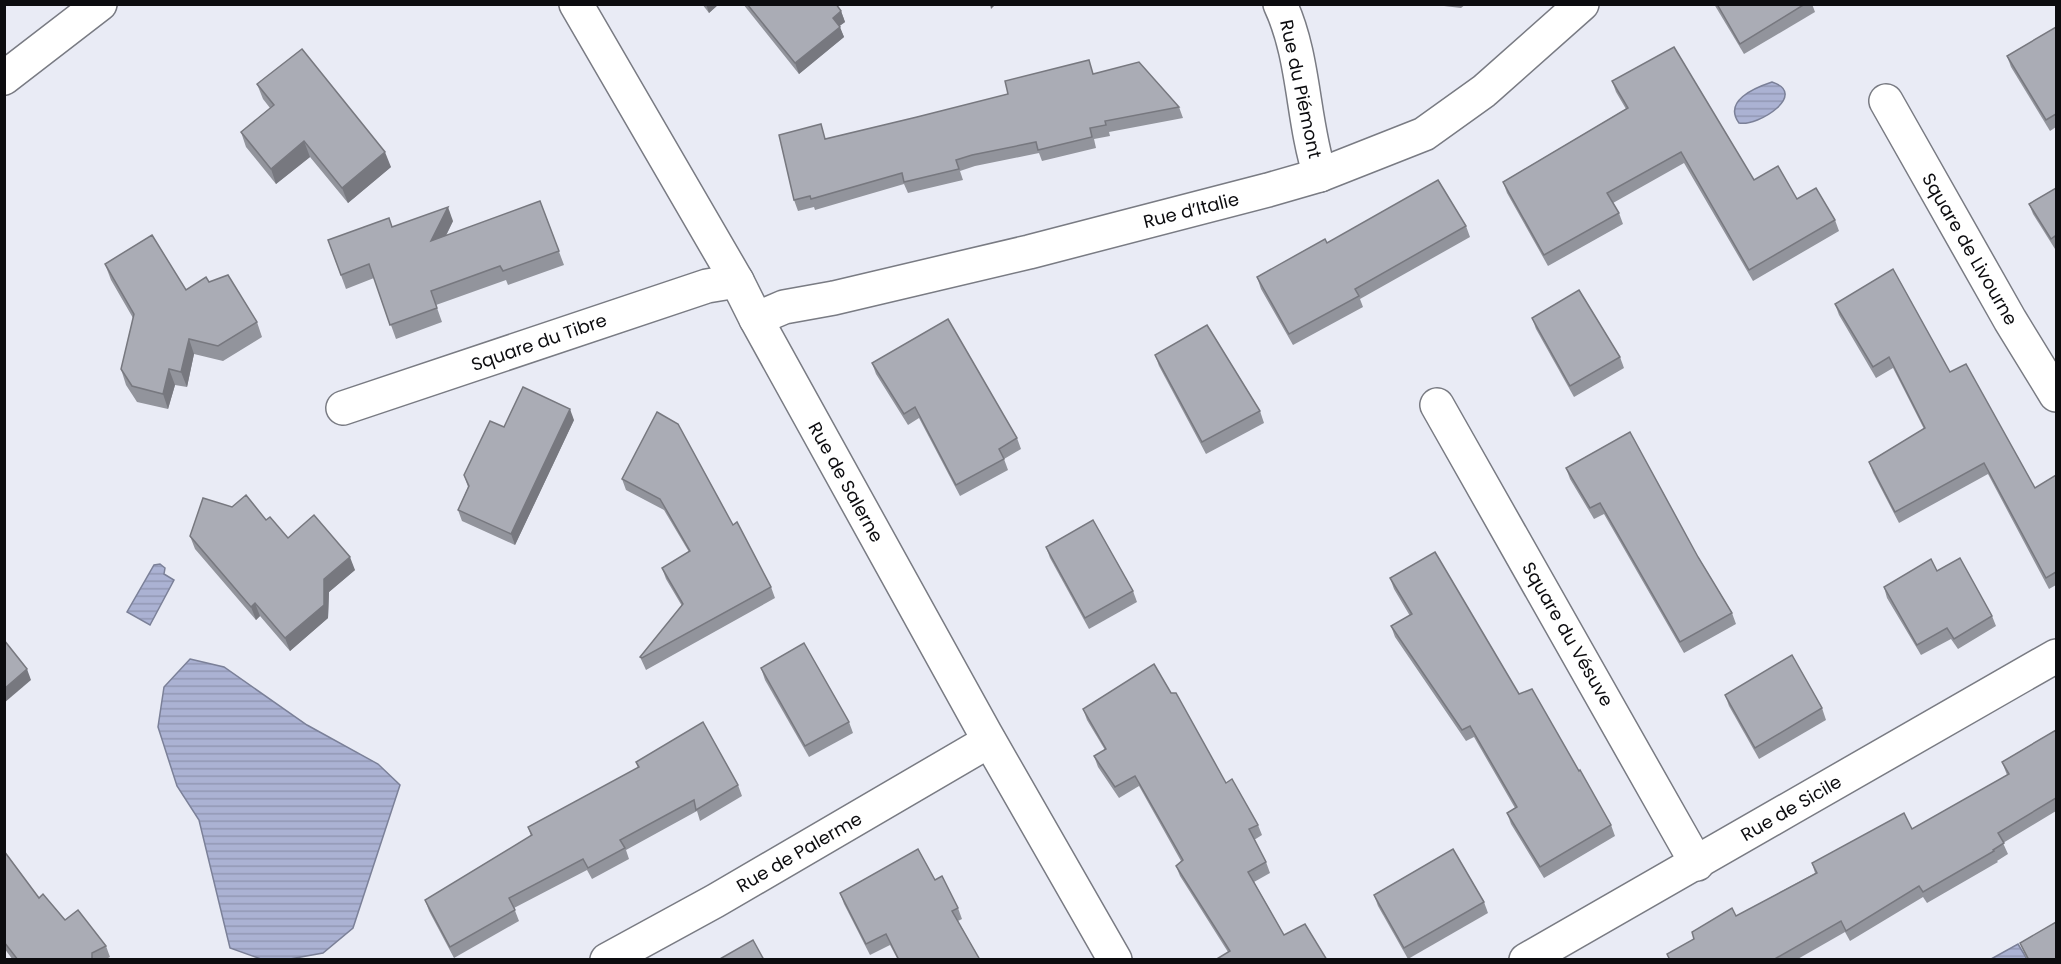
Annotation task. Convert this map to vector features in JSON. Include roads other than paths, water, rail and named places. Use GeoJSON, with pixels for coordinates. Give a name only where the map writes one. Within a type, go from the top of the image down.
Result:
{"type":"FeatureCollection","features":[{"type":"Feature","properties":{"kind":"street","name":"Rue de Salerne"},"geometry":{"type":"LineString","coordinates":[[576,4],[736,281],[989,741],[1115,960]]}},
{"type":"Feature","properties":{"kind":"street","name":"Rue du Piémont"},"geometry":{"type":"LineString","coordinates":[[1280,4],[1287,19],[1299,70],[1320,175]]}},
{"type":"Feature","properties":{"kind":"street","name":"Rue d’Italie"},"geometry":{"type":"LineString","coordinates":[[756,319],[784,307],[834,298],[1029,252],[1320,175],[1424,134],[1484,91],[1582,4]]}},
{"type":"Feature","properties":{"kind":"street"},"geometry":{"type":"LineString","coordinates":[[4,78],[100,5]]}},
{"type":"Feature","properties":{"kind":"street","name":"Square de Livourne"},"geometry":{"type":"LineString","coordinates":[[1886,101],[2010,320],[2056,395]]}},
{"type":"Feature","properties":{"kind":"street","name":"Square du Tibre"},"geometry":{"type":"LineString","coordinates":[[343,408],[707,286],[736,281]]}},
{"type":"Feature","properties":{"kind":"street","name":"Square du Vésuve"},"geometry":{"type":"LineString","coordinates":[[1437,405],[1697,864]]}},
{"type":"Feature","properties":{"kind":"street","name":"Rue de Sicile"},"geometry":{"type":"LineString","coordinates":[[1526,960],[1697,864],[1882,754],[2056,656]]}},
{"type":"Feature","properties":{"kind":"street","name":"Rue de Palerme"},"geometry":{"type":"LineString","coordinates":[[607,960],[715,901],[989,741]]}},
{"type":"Feature","properties":{"kind":"water"},"geometry":{"type":"Polygon","coordinates":[[[1772,82],[1782,87],[1785,94],[1783,101],[1768,115],[1747,123],[1739,123],[1735,115],[1738,102],[1749,92],[1772,82]]]}},
{"type":"Feature","properties":{"kind":"water"},"geometry":{"type":"Polygon","coordinates":[[[160,564],[165,568],[164,574],[174,580],[150,625],[127,612],[154,565],[160,564]]]}},
{"type":"Feature","properties":{"kind":"water"},"geometry":{"type":"Polygon","coordinates":[[[190,659],[224,667],[307,725],[378,764],[400,785],[353,928],[323,953],[290,959],[261,959],[230,948],[199,820],[177,786],[158,727],[164,687],[190,659]]]}},
{"type":"Feature","properties":{"kind":"water"},"geometry":{"type":"Polygon","coordinates":[[[2018,944],[2027,959],[1991,959],[2018,944]]]}}]}
